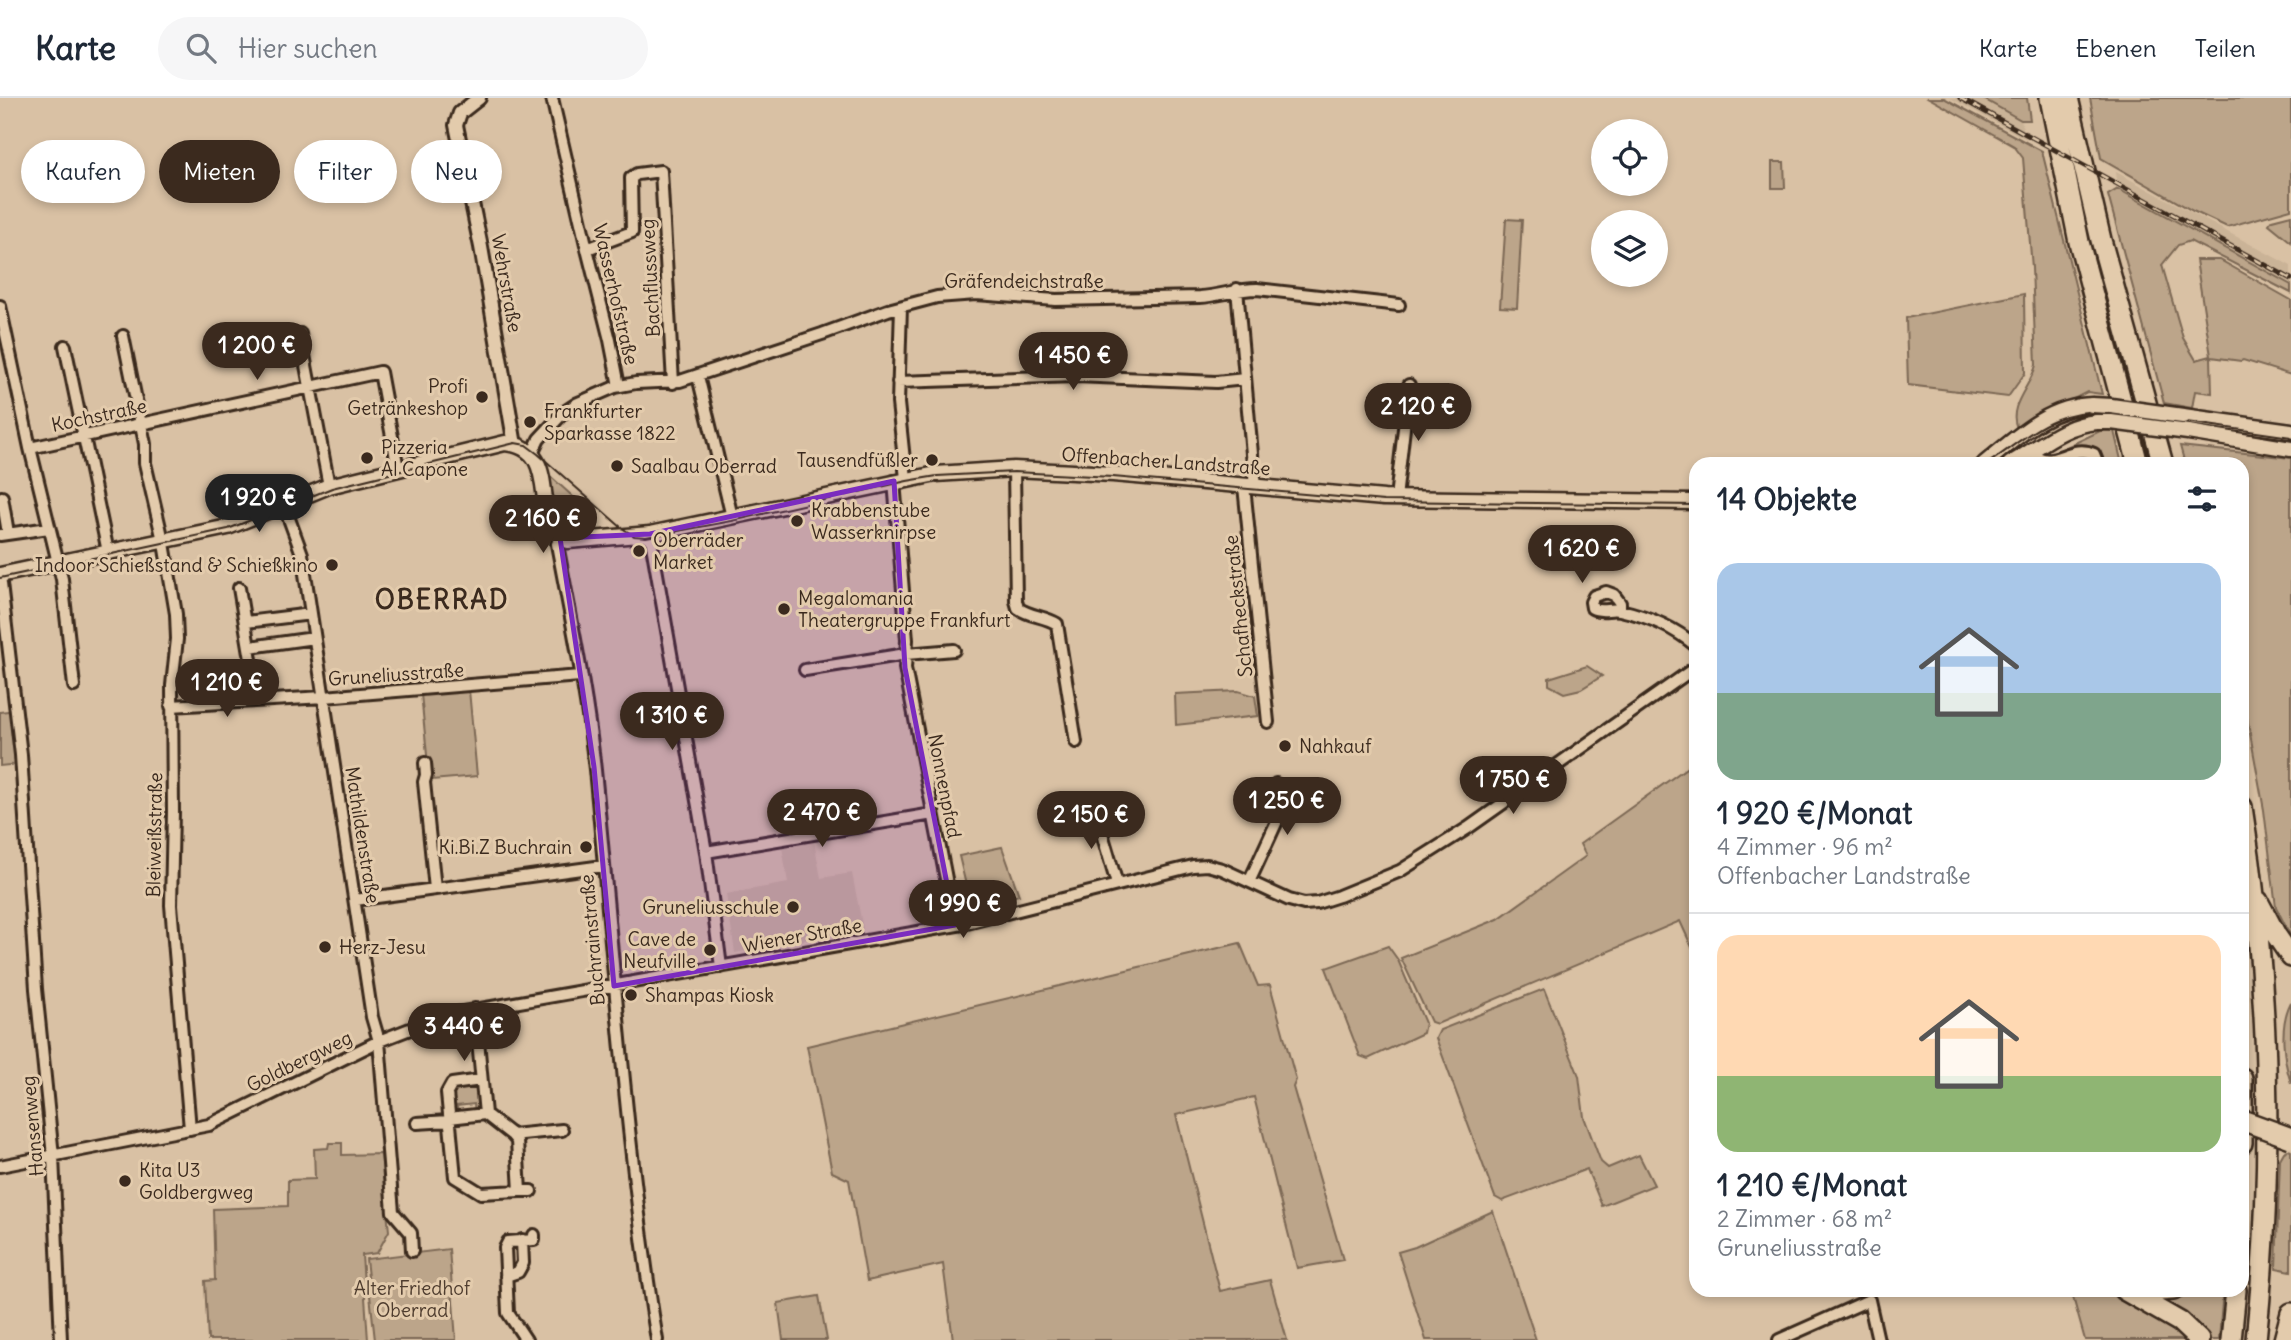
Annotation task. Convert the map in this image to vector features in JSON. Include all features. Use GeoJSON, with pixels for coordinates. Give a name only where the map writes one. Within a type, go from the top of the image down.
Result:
{"type":"FeatureCollection","features":[{"type":"Feature","properties":{"kind":"highway"},"geometry":{"type":"LineString","coordinates":[[2044,98],[2066,134]]}},
{"type":"Feature","properties":{"kind":"highway"},"geometry":{"type":"LineString","coordinates":[[2050,98],[2066,134],[2101,240],[2161,457]]}},
{"type":"Feature","properties":{"kind":"highway"},"geometry":{"type":"LineString","coordinates":[[2068,98],[2066,134],[2078,242],[2136,457]]}},
{"type":"Feature","properties":{"kind":"highway"},"geometry":{"type":"LineString","coordinates":[[2066,134],[2075,98]]}},
{"type":"Feature","properties":{"kind":"highway"},"geometry":{"type":"LineString","coordinates":[[2249,861],[2263,1000],[2266,1100],[2263,1230],[2256,1340]]}},
{"type":"Feature","properties":{"kind":"highway"},"geometry":{"type":"LineString","coordinates":[[2253,892],[2291,957]]}},
{"type":"Feature","properties":{"kind":"highway"},"geometry":{"type":"LineString","coordinates":[[2249,1115],[2291,1130]]}},
{"type":"Feature","properties":{"kind":"highway"},"geometry":{"type":"LineString","coordinates":[[2249,1123],[2291,1139]]}},
{"type":"Feature","properties":{"kind":"highway"},"geometry":{"type":"LineString","coordinates":[[2136,1297],[2180,1322],[2199,1340]]}},
{"type":"Feature","properties":{"kind":"highway"},"geometry":{"type":"LineString","coordinates":[[2231,1340],[2235,1297]]}},
{"type":"Feature","properties":{"kind":"highway"},"geometry":{"type":"LineString","coordinates":[[2284,1340],[2291,1313]]}},
{"type":"Feature","properties":{"kind":"main road"},"geometry":{"type":"LineString","coordinates":[[1992,457],[2043,419],[2060,411],[2092,405],[2291,431]]}},
{"type":"Feature","properties":{"kind":"main road"},"geometry":{"type":"LineString","coordinates":[[2021,457],[2059,433],[2082,424],[2097,422],[2188,432],[2291,449]]}},
{"type":"Feature","properties":{"kind":"main road"},"geometry":{"type":"LineString","coordinates":[[0,575],[228,527],[330,486],[496,444],[515,445],[532,454],[540,472],[551,525],[560,538]]}},
{"type":"Feature","properties":{"kind":"main road","name":"Offenbacher Landstraße"},"geometry":{"type":"LineString","coordinates":[[560,538],[578,541],[645,534],[900,480],[936,474],[1014,469],[1113,474],[1396,498],[1689,502]]}},
{"type":"Feature","properties":{"kind":"street","name":"Wehrstraße"},"geometry":{"type":"LineString","coordinates":[[480,98],[460,113],[456,128],[481,247],[515,445]]}},
{"type":"Feature","properties":{"kind":"street","name":"Wasserhofstraße"},"geometry":{"type":"LineString","coordinates":[[532,454],[539,439],[563,413],[578,403],[619,386],[552,98]]}},
{"type":"Feature","properties":{"kind":"street","name":"Bachflussweg"},"geometry":{"type":"LineString","coordinates":[[587,248],[632,232],[631,178],[637,174],[661,170],[673,383]]}},
{"type":"Feature","properties":{"kind":"street","name":"Gräfendeichstraße"},"geometry":{"type":"LineString","coordinates":[[619,386],[650,382],[673,383],[901,307],[956,295],[999,295],[1056,300],[1200,297],[1237,289],[1257,289],[1399,305]]}},
{"type":"Feature","properties":{"kind":"street","name":"Schafheckstraße"},"geometry":{"type":"LineString","coordinates":[[1237,289],[1268,722]]}},
{"type":"Feature","properties":{"kind":"street"},"geometry":{"type":"LineString","coordinates":[[0,306],[65,597],[74,686]]}},
{"type":"Feature","properties":{"kind":"street","name":"Nonnenpfad"},"geometry":{"type":"LineString","coordinates":[[901,307],[898,382],[907,640],[905,668],[955,925]]}},
{"type":"Feature","properties":{"kind":"street"},"geometry":{"type":"LineString","coordinates":[[300,334],[330,486]]}},
{"type":"Feature","properties":{"kind":"street","name":"Bleiweißstraße"},"geometry":{"type":"LineString","coordinates":[[123,336],[141,424],[145,463],[176,614],[172,706],[171,905],[190,1129]]}},
{"type":"Feature","properties":{"kind":"street"},"geometry":{"type":"LineString","coordinates":[[65,346],[108,552]]}},
{"type":"Feature","properties":{"kind":"street","name":"Kochstraße"},"geometry":{"type":"LineString","coordinates":[[30,448],[380,372],[398,469]]}},
{"type":"Feature","properties":{"kind":"street"},"geometry":{"type":"LineString","coordinates":[[698,376],[732,517]]}},
{"type":"Feature","properties":{"kind":"street"},"geometry":{"type":"LineString","coordinates":[[898,382],[1076,376],[1216,382],[1245,379]]}},
{"type":"Feature","properties":{"kind":"street"},"geometry":{"type":"LineString","coordinates":[[1396,498],[1409,385]]}},
{"type":"Feature","properties":{"kind":"street"},"geometry":{"type":"LineString","coordinates":[[2055,457],[2075,450],[2086,450],[2095,457]]}},
{"type":"Feature","properties":{"kind":"street"},"geometry":{"type":"LineString","coordinates":[[2031,451],[2037,457]]}},
{"type":"Feature","properties":{"kind":"street"},"geometry":{"type":"LineString","coordinates":[[1014,469],[1016,601],[1018,608],[1027,615],[1052,620],[1057,624],[1076,742]]}},
{"type":"Feature","properties":{"kind":"street"},"geometry":{"type":"LineString","coordinates":[[2,497],[4,534],[49,528]]}},
{"type":"Feature","properties":{"kind":"street","name":"Mathildenstraße"},"geometry":{"type":"LineString","coordinates":[[284,505],[302,554],[372,1017],[379,1041],[393,1212],[411,1233],[412,1251]]}},
{"type":"Feature","properties":{"kind":"street"},"geometry":{"type":"LineString","coordinates":[[645,534],[706,852],[722,967]]}},
{"type":"Feature","properties":{"kind":"street","name":"Buchrainstraße"},"geometry":{"type":"LineString","coordinates":[[560,538],[557,544],[594,767],[641,1241],[657,1340]]}},
{"type":"Feature","properties":{"kind":"street","name":"Hansenweg"},"geometry":{"type":"LineString","coordinates":[[0,575],[21,755],[36,989],[53,1156],[61,1340]]}},
{"type":"Feature","properties":{"kind":"street"},"geometry":{"type":"LineString","coordinates":[[239,589],[258,701]]}},
{"type":"Feature","properties":{"kind":"street"},"geometry":{"type":"LineString","coordinates":[[1620,610],[1678,632],[1689,641]]}},
{"type":"Feature","properties":{"kind":"street"},"geometry":{"type":"LineString","coordinates":[[246,622],[311,614]]}},
{"type":"Feature","properties":{"kind":"street"},"geometry":{"type":"LineString","coordinates":[[250,646],[314,638]]}},
{"type":"Feature","properties":{"kind":"street"},"geometry":{"type":"LineString","coordinates":[[805,670],[906,654],[954,650]]}},
{"type":"Feature","properties":{"kind":"street","name":"Wiener Straße"},"geometry":{"type":"LineString","coordinates":[[614,986],[955,925],[1194,866],[1207,865],[1222,869],[1289,900],[1304,904],[1317,903],[1399,871],[1468,828],[1689,672]]}},
{"type":"Feature","properties":{"kind":"street","name":"Gruneliusstraße"},"geometry":{"type":"LineString","coordinates":[[172,706],[324,697],[580,676]]}},
{"type":"Feature","properties":{"kind":"street"},"geometry":{"type":"LineString","coordinates":[[425,763],[424,782],[435,888]]}},
{"type":"Feature","properties":{"kind":"street"},"geometry":{"type":"LineString","coordinates":[[1250,880],[1278,819],[1276,785]]}},
{"type":"Feature","properties":{"kind":"street"},"geometry":{"type":"LineString","coordinates":[[1095,810],[1117,884]]}},
{"type":"Feature","properties":{"kind":"street"},"geometry":{"type":"LineString","coordinates":[[706,852],[933,814]]}},
{"type":"Feature","properties":{"kind":"street"},"geometry":{"type":"LineString","coordinates":[[355,900],[603,866]]}},
{"type":"Feature","properties":{"kind":"street","name":"Goldbergweg"},"geometry":{"type":"LineString","coordinates":[[0,1166],[209,1125],[379,1041],[437,1017],[614,986]]}},
{"type":"Feature","properties":{"kind":"street"},"geometry":{"type":"LineString","coordinates":[[475,1009],[485,1114],[517,1141],[526,1191],[481,1193],[455,1177],[448,1088],[452,1084],[481,1080]]}},
{"type":"Feature","properties":{"kind":"street"},"geometry":{"type":"LineString","coordinates":[[417,1123],[485,1114]]}},
{"type":"Feature","properties":{"kind":"street"},"geometry":{"type":"LineString","coordinates":[[512,1135],[562,1130]]}},
{"type":"Feature","properties":{"kind":"street"},"geometry":{"type":"LineString","coordinates":[[526,1340],[508,1313],[505,1248],[508,1241],[534,1240],[534,1235]]}},
{"type":"Feature","properties":{"kind":"street"},"geometry":{"type":"LineString","coordinates":[[506,1276],[518,1272],[523,1262],[522,1240]]}},
{"type":"Feature","properties":{"kind":"street"},"geometry":{"type":"LineString","coordinates":[[1779,1340],[1869,1300],[1878,1340]]}},
{"type":"Feature","properties":{"kind":"highlighted area"},"geometry":{"type":"Polygon","coordinates":[[[894,481],[905,668],[955,925],[614,986],[594,767],[560,538],[650,534],[894,481]]]}},
{"type":"Feature","properties":{"kind":"shaded area"},"geometry":{"type":"Polygon","coordinates":[[[1950,98],[1982,98],[2021,120],[2026,139],[1950,98]]]}},
{"type":"Feature","properties":{"kind":"shaded area"},"geometry":{"type":"Polygon","coordinates":[[[2116,172],[2291,266],[2291,285],[2118,189],[2116,172]]]}},
{"type":"Feature","properties":{"kind":"shaded area","name":"Gruneliusschule"},"geometry":{"type":"Polygon","coordinates":[[[814,841],[821,878],[852,873],[863,929],[735,953],[726,894],[788,883],[782,847],[814,841]]]}},
{"type":"Feature","properties":{"kind":"green space"},"geometry":{"type":"Polygon","coordinates":[[[1929,98],[1944,98],[2042,151],[2102,394],[2087,392],[2017,428],[2017,404],[2036,365],[2023,158],[2014,146],[1929,98]]]}},
{"type":"Feature","properties":{"kind":"green space"},"geometry":{"type":"Polygon","coordinates":[[[1982,98],[2027,98],[2030,120],[2021,120],[1982,98]]]}},
{"type":"Feature","properties":{"kind":"green space"},"geometry":{"type":"Polygon","coordinates":[[[2090,98],[2291,98],[2291,209],[2227,227],[2193,211],[2101,158],[2090,98]]]}},
{"type":"Feature","properties":{"kind":"green space"},"geometry":{"type":"Polygon","coordinates":[[[1772,162],[1784,162],[1785,188],[1772,188],[1772,162]]]}},
{"type":"Feature","properties":{"kind":"green space"},"geometry":{"type":"Polygon","coordinates":[[[2118,189],[2291,285],[2291,293],[2190,241],[2178,245],[2162,265],[2183,338],[2196,360],[2211,356],[2196,260],[2220,260],[2291,300],[2291,375],[2243,360],[2211,357],[2212,393],[2195,391],[2192,408],[2164,403],[2108,195],[2118,189]]]}},
{"type":"Feature","properties":{"kind":"green space"},"geometry":{"type":"Polygon","coordinates":[[[2291,215],[2291,242],[2269,224],[2272,220],[2291,215]]]}},
{"type":"Feature","properties":{"kind":"green space"},"geometry":{"type":"Polygon","coordinates":[[[1506,219],[1522,220],[1517,308],[1500,307],[1506,219]]]}},
{"type":"Feature","properties":{"kind":"green space"},"geometry":{"type":"Polygon","coordinates":[[[2024,294],[2025,373],[2008,397],[1908,385],[1906,318],[2024,294]]]}},
{"type":"Feature","properties":{"kind":"green space"},"geometry":{"type":"Polygon","coordinates":[[[2100,431],[2114,431],[2120,457],[2046,457],[2100,431]]]}},
{"type":"Feature","properties":{"kind":"green space"},"geometry":{"type":"Polygon","coordinates":[[[2180,446],[2291,458],[2291,937],[2276,907],[2264,810],[2249,728],[2249,457],[2183,457],[2180,446]]]}},
{"type":"Feature","properties":{"kind":"green space"},"geometry":{"type":"Polygon","coordinates":[[[548,474],[591,513],[577,531],[563,528],[558,520],[548,474]]]}},
{"type":"Feature","properties":{"kind":"green space"},"geometry":{"type":"Polygon","coordinates":[[[1587,666],[1602,676],[1581,689],[1564,693],[1549,685],[1549,678],[1587,666]]]}},
{"type":"Feature","properties":{"kind":"green space"},"geometry":{"type":"Polygon","coordinates":[[[469,690],[477,776],[432,780],[421,694],[469,690]]]}},
{"type":"Feature","properties":{"kind":"green space"},"geometry":{"type":"Polygon","coordinates":[[[1238,691],[1255,696],[1258,716],[1176,725],[1175,694],[1238,691]]]}},
{"type":"Feature","properties":{"kind":"green space"},"geometry":{"type":"Polygon","coordinates":[[[8,711],[14,715],[19,764],[0,766],[0,712],[8,711]]]}},
{"type":"Feature","properties":{"kind":"green space"},"geometry":{"type":"Polygon","coordinates":[[[1689,766],[1689,941],[1680,921],[1437,1024],[1431,1022],[1401,958],[1498,919],[1586,856],[1580,844],[1689,766]]]}},
{"type":"Feature","properties":{"kind":"green space"},"geometry":{"type":"Polygon","coordinates":[[[1002,847],[1019,895],[971,906],[959,856],[1002,847]]]}},
{"type":"Feature","properties":{"kind":"green space"},"geometry":{"type":"Polygon","coordinates":[[[1240,943],[1258,986],[1270,985],[1296,1080],[1293,1087],[1343,1260],[1297,1268],[1254,1097],[1176,1115],[1220,1291],[1270,1280],[1287,1340],[953,1340],[943,1264],[867,1281],[849,1180],[832,1172],[807,1046],[1240,943]]]}},
{"type":"Feature","properties":{"kind":"green space"},"geometry":{"type":"Polygon","coordinates":[[[1388,946],[1398,960],[1425,1023],[1423,1033],[1368,1059],[1360,1056],[1326,968],[1388,946]]]}},
{"type":"Feature","properties":{"kind":"green space"},"geometry":{"type":"Polygon","coordinates":[[[1544,989],[1579,1076],[1584,1117],[1601,1162],[1608,1168],[1639,1155],[1654,1185],[1602,1206],[1587,1169],[1502,1201],[1495,1197],[1436,1038],[1440,1030],[1544,989]]]}},
{"type":"Feature","properties":{"kind":"green space"},"geometry":{"type":"Polygon","coordinates":[[[2291,1002],[2291,1083],[2286,1063],[2284,1031],[2291,1002]]]}},
{"type":"Feature","properties":{"kind":"green space"},"geometry":{"type":"Polygon","coordinates":[[[475,1086],[478,1089],[480,1108],[475,1111],[474,1104],[457,1106],[458,1114],[453,1112],[451,1093],[454,1087],[475,1086]]]}},
{"type":"Feature","properties":{"kind":"green space"},"geometry":{"type":"Polygon","coordinates":[[[329,1143],[342,1143],[342,1155],[381,1154],[389,1231],[377,1253],[362,1255],[368,1340],[208,1340],[205,1281],[215,1280],[213,1209],[288,1206],[288,1180],[315,1179],[314,1149],[328,1148],[329,1143]]]}},
{"type":"Feature","properties":{"kind":"green space"},"geometry":{"type":"Polygon","coordinates":[[[2288,1150],[2291,1151],[2291,1271],[2276,1268],[2280,1159],[2288,1150]]]}},
{"type":"Feature","properties":{"kind":"green space"},"geometry":{"type":"Polygon","coordinates":[[[1493,1211],[1536,1340],[1426,1340],[1398,1252],[1415,1247],[1493,1211]]]}},
{"type":"Feature","properties":{"kind":"green space","name":"Alter Friedhof Oberrad"},"geometry":{"type":"Polygon","coordinates":[[[449,1249],[456,1340],[375,1340],[366,1259],[449,1249]]]}},
{"type":"Feature","properties":{"kind":"green space"},"geometry":{"type":"Polygon","coordinates":[[[819,1296],[827,1340],[783,1340],[778,1303],[819,1296]]]}},
{"type":"Feature","properties":{"kind":"green space"},"geometry":{"type":"Polygon","coordinates":[[[2073,1297],[2125,1297],[2167,1325],[2183,1340],[2085,1340],[2073,1297]]]}},
{"type":"Feature","properties":{"kind":"green space"},"geometry":{"type":"Polygon","coordinates":[[[2222,1297],[2219,1340],[2204,1340],[2154,1299],[2222,1297]]]}},
{"type":"Feature","properties":{"kind":"tram line"},"geometry":{"type":"LineString","coordinates":[[1997,457],[2033,432],[2061,417],[2096,411],[2291,437]]}},
{"type":"Feature","properties":{"kind":"tram line"},"geometry":{"type":"LineString","coordinates":[[0,578],[228,529],[332,488],[515,443],[526,445],[538,454],[622,528],[634,536],[646,537],[732,521],[907,481],[937,476],[1014,472],[1113,477],[1384,501],[1689,505]]}},
{"type":"Feature","properties":{"kind":"railway"},"geometry":{"type":"LineString","coordinates":[[1960,98],[2291,279]]}},
{"type":"Feature","properties":{"kind":"place","name":"Profi Getränkeshop"},"geometry":{"type":"Point","coordinates":[482,397]}},
{"type":"Feature","properties":{"kind":"place","name":"Frankfurter Sparkasse 1822"},"geometry":{"type":"Point","coordinates":[530,422]}},
{"type":"Feature","properties":{"kind":"place","name":"Pizzeria Al Capone"},"geometry":{"type":"Point","coordinates":[367,458]}},
{"type":"Feature","properties":{"kind":"place","name":"Tausendfüßler"},"geometry":{"type":"Point","coordinates":[932,460]}},
{"type":"Feature","properties":{"kind":"place","name":"Saalbau Oberrad"},"geometry":{"type":"Point","coordinates":[617,466]}},
{"type":"Feature","properties":{"kind":"place","name":"Krabbenstube Wasserknirpse"},"geometry":{"type":"Point","coordinates":[797,521]}},
{"type":"Feature","properties":{"kind":"place","name":"Oberräder Market"},"geometry":{"type":"Point","coordinates":[639,551]}},
{"type":"Feature","properties":{"kind":"place","name":"Indoor Schießstand & Schießkino"},"geometry":{"type":"Point","coordinates":[332,565]}},
{"type":"Feature","properties":{"kind":"place","name":"Megalomania Theatergruppe Frankfurt"},"geometry":{"type":"Point","coordinates":[784,609]}},
{"type":"Feature","properties":{"kind":"place","name":"Nahkauf"},"geometry":{"type":"Point","coordinates":[1285,746]}},
{"type":"Feature","properties":{"kind":"place","name":"Ki.Bi.Z Buchrain"},"geometry":{"type":"Point","coordinates":[586,847]}},
{"type":"Feature","properties":{"kind":"place","name":"Gruneliusschule"},"geometry":{"type":"Point","coordinates":[793,907]}},
{"type":"Feature","properties":{"kind":"place","name":"Herz-Jesu"},"geometry":{"type":"Point","coordinates":[325,947]}},
{"type":"Feature","properties":{"kind":"place","name":"Cave de Neufville"},"geometry":{"type":"Point","coordinates":[710,950]}},
{"type":"Feature","properties":{"kind":"place","name":"Shampas Kiosk"},"geometry":{"type":"Point","coordinates":[631,995]}},
{"type":"Feature","properties":{"kind":"place","name":"Kita U3 Goldbergweg"},"geometry":{"type":"Point","coordinates":[125,1181]}},
{"type":"Feature","properties":{"kind":"district","name":"OBERRAD"},"geometry":{"type":"Point","coordinates":[442,600]}}]}
